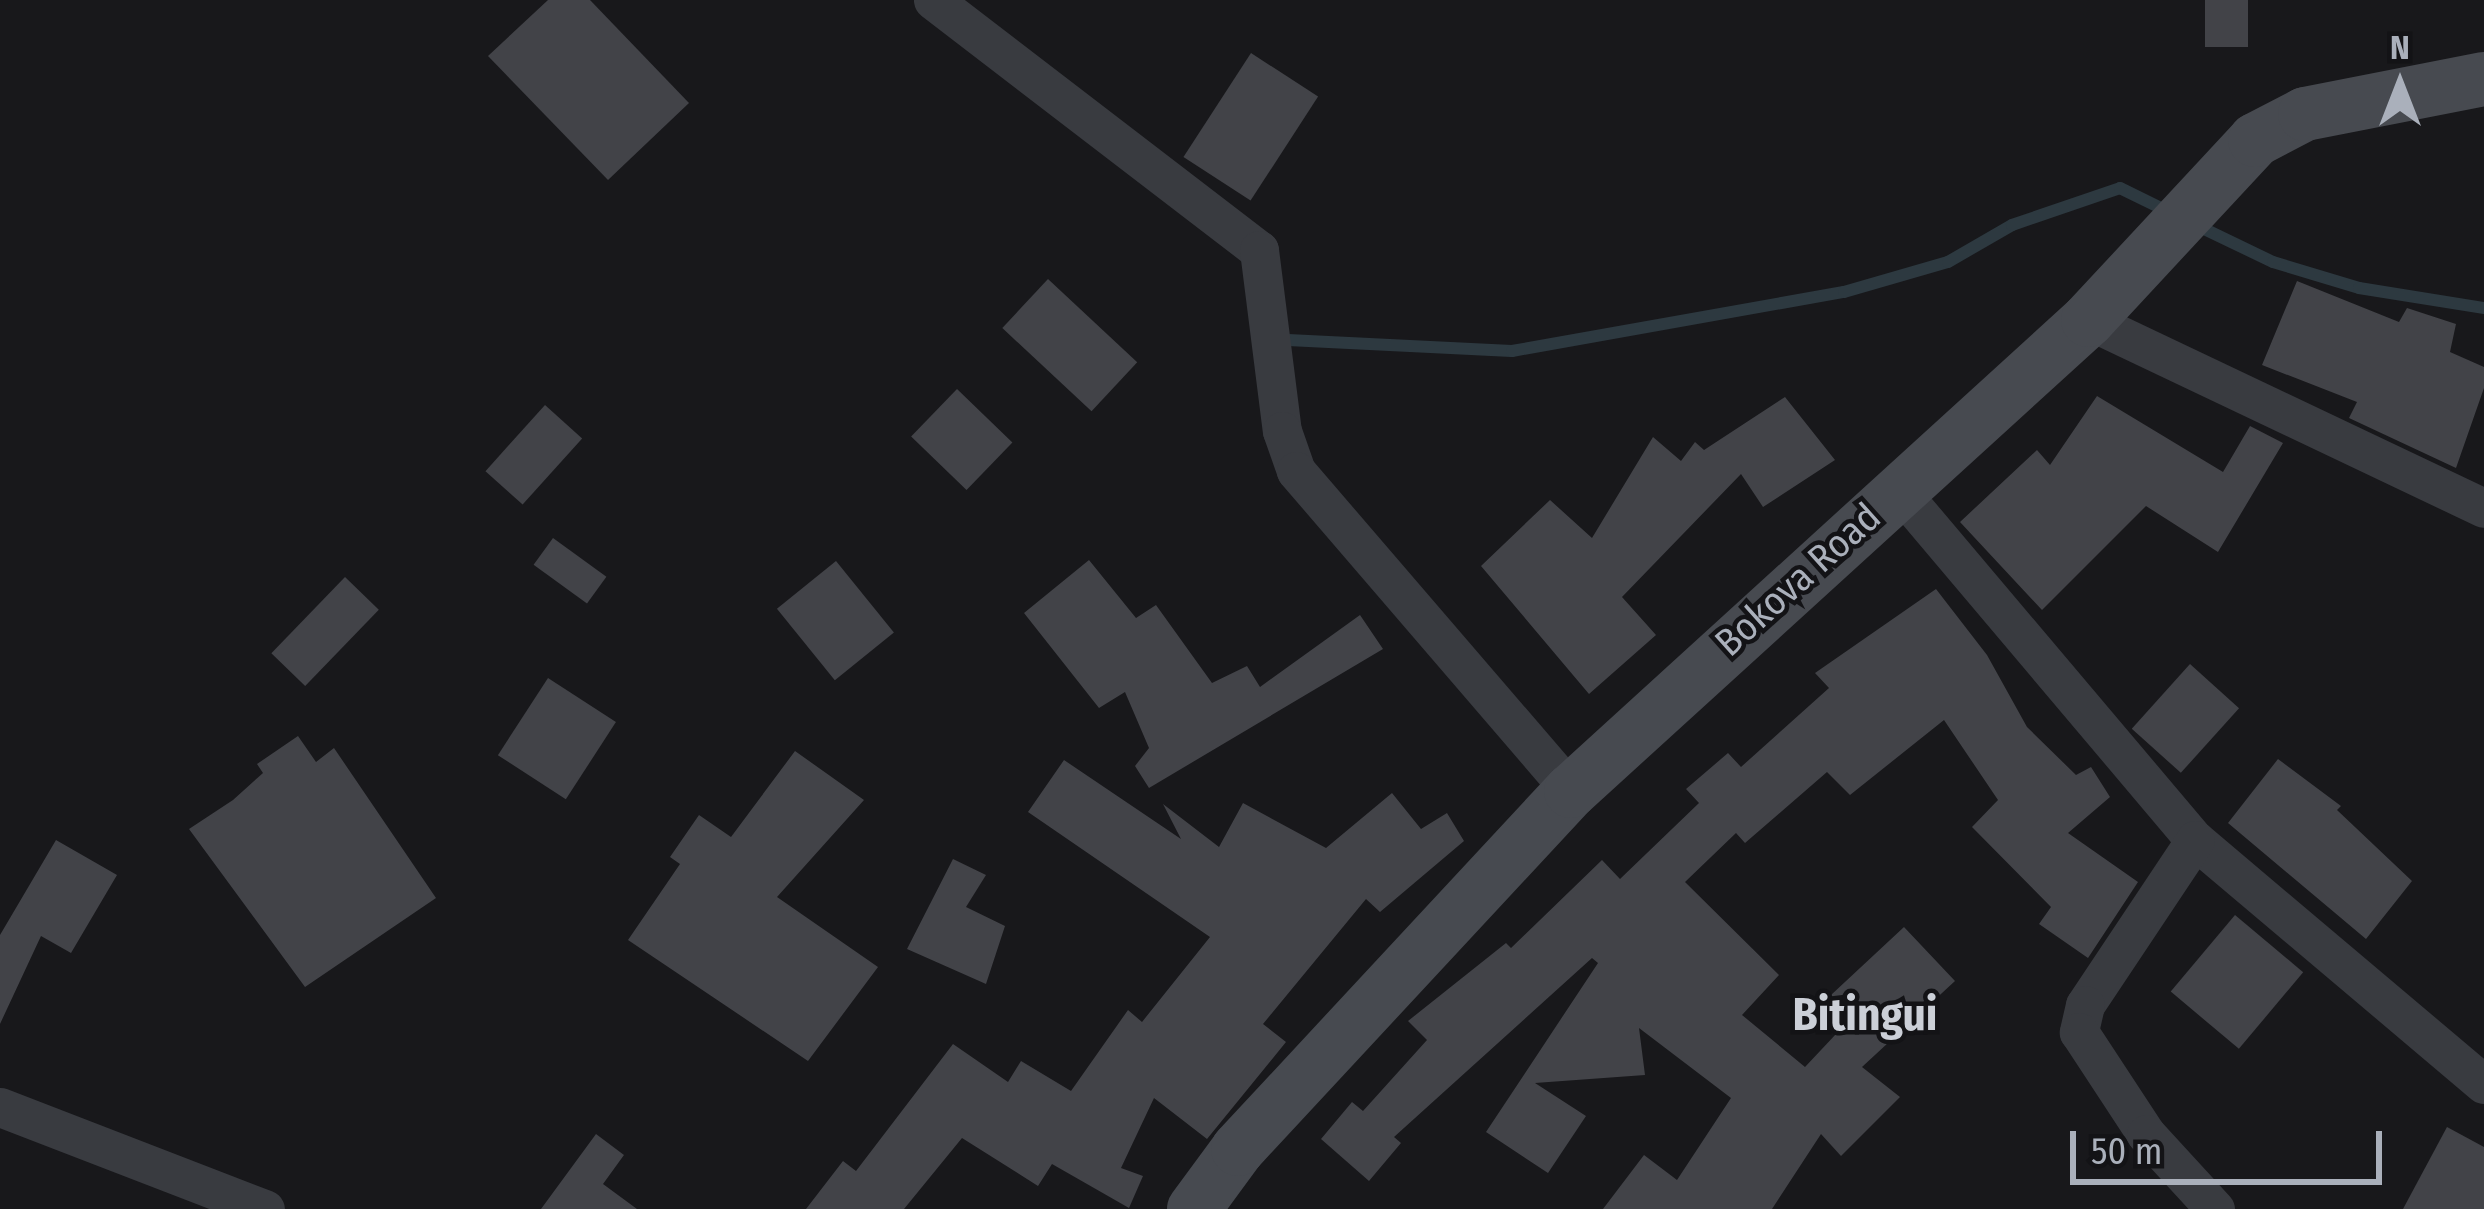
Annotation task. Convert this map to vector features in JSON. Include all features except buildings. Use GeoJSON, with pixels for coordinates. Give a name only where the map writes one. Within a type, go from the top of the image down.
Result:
{"type":"FeatureCollection","features":[{"type":"Feature","properties":{"kind":"street"},"geometry":{"type":"LineString","coordinates":[[932,0],[1259,250],[1282,431],[1296,470],[1571,791]]}},
{"type":"Feature","properties":{"kind":"street","name":"Bokova Road"},"geometry":{"type":"LineString","coordinates":[[1194,1209],[1238,1149],[1571,791],[2088,320],[2255,140],[2305,114],[2484,79]]}},
{"type":"Feature","properties":{"kind":"street"},"geometry":{"type":"LineString","coordinates":[[2088,320],[2484,508]]}},
{"type":"Feature","properties":{"kind":"street"},"geometry":{"type":"LineString","coordinates":[[1898,489],[2195,840],[2484,1084]]}},
{"type":"Feature","properties":{"kind":"street"},"geometry":{"type":"LineString","coordinates":[[2195,840],[2085,1005],[2079,1032],[2146,1135],[2215,1209]]}},
{"type":"Feature","properties":{"kind":"street"},"geometry":{"type":"LineString","coordinates":[[0,1107],[265,1209]]}},
{"type":"Feature","properties":{"kind":"waterway"},"geometry":{"type":"LineString","coordinates":[[1288,340],[1512,351],[1844,292],[1948,262],[2012,225],[2120,188],[2167,211]]}},
{"type":"Feature","properties":{"kind":"waterway"},"geometry":{"type":"LineString","coordinates":[[2196,225],[2273,262],[2359,288],[2484,308]]}},
{"type":"Feature","properties":{"kind":"district","name":"Bitingui"},"geometry":{"type":"Point","coordinates":[1865,1016]}}]}
